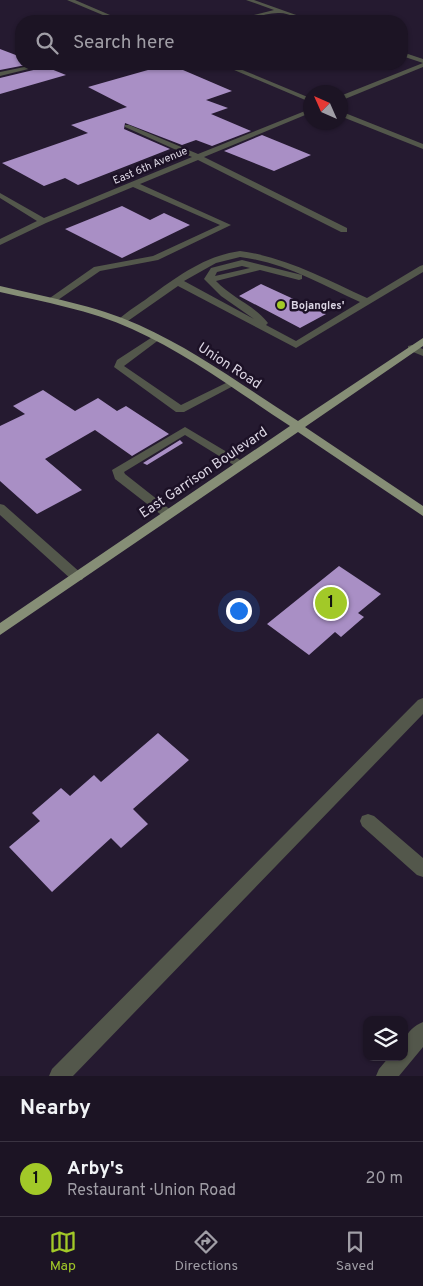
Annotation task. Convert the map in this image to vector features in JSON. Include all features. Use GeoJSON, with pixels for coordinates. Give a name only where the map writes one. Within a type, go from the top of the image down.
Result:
{"type":"FeatureCollection","features":[{"type":"Feature","properties":{"kind":"main road","name":"Union Road"},"geometry":{"type":"LineString","coordinates":[[0,289],[52,300],[122,321],[157,337],[297,426],[423,512]]}},
{"type":"Feature","properties":{"kind":"main road","name":"East Garrison Boulevard"},"geometry":{"type":"LineString","coordinates":[[0,630],[423,341]]}},
{"type":"Feature","properties":{"kind":"street"},"geometry":{"type":"LineString","coordinates":[[70,0],[106,15]]}},
{"type":"Feature","properties":{"kind":"street"},"geometry":{"type":"LineString","coordinates":[[249,0],[292,15]]}},
{"type":"Feature","properties":{"kind":"street"},"geometry":{"type":"LineString","coordinates":[[261,15],[280,11]]}},
{"type":"Feature","properties":{"kind":"street"},"geometry":{"type":"LineString","coordinates":[[408,57],[423,63]]}},
{"type":"Feature","properties":{"kind":"street"},"geometry":{"type":"LineString","coordinates":[[408,69],[423,63]]}},
{"type":"Feature","properties":{"kind":"street"},"geometry":{"type":"LineString","coordinates":[[0,74],[18,70]]}},
{"type":"Feature","properties":{"kind":"street"},"geometry":{"type":"LineString","coordinates":[[238,70],[303,97]]}},
{"type":"Feature","properties":{"kind":"street"},"geometry":{"type":"LineString","coordinates":[[348,95],[406,70]]}},
{"type":"Feature","properties":{"kind":"street","name":"East 6th Avenue"},"geometry":{"type":"LineString","coordinates":[[0,242],[42,222],[303,114]]}},
{"type":"Feature","properties":{"kind":"street"},"geometry":{"type":"LineString","coordinates":[[348,116],[423,147]]}},
{"type":"Feature","properties":{"kind":"street"},"geometry":{"type":"LineString","coordinates":[[127,126],[198,157],[344,230]]}},
{"type":"Feature","properties":{"kind":"street"},"geometry":{"type":"LineString","coordinates":[[52,300],[97,270],[155,258],[227,225],[134,184]]}},
{"type":"Feature","properties":{"kind":"street"},"geometry":{"type":"LineString","coordinates":[[0,195],[42,222]]}},
{"type":"Feature","properties":{"kind":"street"},"geometry":{"type":"LineString","coordinates":[[122,321],[176,281],[224,256],[238,253],[283,264],[368,302]]}},
{"type":"Feature","properties":{"kind":"street"},"geometry":{"type":"LineString","coordinates":[[266,328],[256,313],[226,296],[209,278],[214,270],[242,263],[321,281]]}},
{"type":"Feature","properties":{"kind":"street"},"geometry":{"type":"LineString","coordinates":[[176,281],[296,345],[423,268]]}},
{"type":"Feature","properties":{"kind":"street"},"geometry":{"type":"LineString","coordinates":[[157,337],[121,362],[119,367],[180,410],[185,430],[241,464]]}},
{"type":"Feature","properties":{"kind":"street"},"geometry":{"type":"LineString","coordinates":[[412,348],[423,353]]}},
{"type":"Feature","properties":{"kind":"street"},"geometry":{"type":"LineString","coordinates":[[180,410],[232,384]]}},
{"type":"Feature","properties":{"kind":"street"},"geometry":{"type":"LineString","coordinates":[[168,514],[119,476],[118,470],[185,430]]}},
{"type":"Feature","properties":{"kind":"street"},"geometry":{"type":"LineString","coordinates":[[0,508],[77,577]]}},
{"type":"Feature","properties":{"kind":"street"},"geometry":{"type":"LineString","coordinates":[[59,1076],[423,704]]}},
{"type":"Feature","properties":{"kind":"street"},"geometry":{"type":"LineString","coordinates":[[368,821],[423,869]]}},
{"type":"Feature","properties":{"kind":"street"},"geometry":{"type":"LineString","coordinates":[[408,1050],[423,1032]]}},
{"type":"Feature","properties":{"kind":"street"},"geometry":{"type":"LineString","coordinates":[[386,1076],[399,1061]]}},
{"type":"Feature","properties":{"kind":"building"},"geometry":{"type":"Polygon","coordinates":[[[0,49],[15,55],[15,67],[0,70],[0,49]]]}},
{"type":"Feature","properties":{"kind":"building"},"geometry":{"type":"Polygon","coordinates":[[[33,70],[54,70],[66,75],[0,94],[0,78],[33,70]]]}},
{"type":"Feature","properties":{"kind":"building"},"geometry":{"type":"Polygon","coordinates":[[[148,70],[183,70],[232,91],[206,100],[228,108],[211,114],[251,131],[212,146],[196,140],[182,145],[125,123],[124,129],[170,149],[78,185],[65,178],[44,186],[2,163],[88,133],[71,125],[127,107],[88,87],[148,70]]]}},
{"type":"Feature","properties":{"kind":"building"},"geometry":{"type":"Polygon","coordinates":[[[262,135],[311,155],[274,171],[224,151],[262,135]]]}},
{"type":"Feature","properties":{"kind":"building"},"geometry":{"type":"Polygon","coordinates":[[[122,206],[150,220],[164,213],[190,225],[122,258],[65,229],[122,206]]]}},
{"type":"Feature","properties":{"kind":"building","name":"Bojangles'"},"geometry":{"type":"Polygon","coordinates":[[[261,284],[326,314],[300,328],[239,296],[261,284]]]}},
{"type":"Feature","properties":{"kind":"building"},"geometry":{"type":"Polygon","coordinates":[[[43,390],[75,411],[98,398],[117,411],[126,406],[169,434],[132,456],[95,430],[45,459],[82,490],[37,514],[0,481],[0,426],[25,414],[13,406],[43,390]]]}},
{"type":"Feature","properties":{"kind":"building"},"geometry":{"type":"Polygon","coordinates":[[[180,440],[183,443],[147,465],[143,463],[180,440]]]}},
{"type":"Feature","properties":{"kind":"building"},"geometry":{"type":"Polygon","coordinates":[[[339,566],[381,594],[358,613],[364,617],[341,637],[335,632],[309,655],[267,624],[339,566]]]}},
{"type":"Feature","properties":{"kind":"building"},"geometry":{"type":"Polygon","coordinates":[[[158,733],[189,760],[133,809],[148,824],[121,848],[111,838],[52,892],[9,847],[40,821],[32,813],[61,788],[70,796],[94,775],[101,782],[158,733]]]}},
{"type":"Feature","properties":{"kind":"place","name":"Bojangles'"},"geometry":{"type":"Point","coordinates":[281,305]}},
{"type":"Feature","properties":{"kind":"place","name":"Arby's"},"geometry":{"type":"Point","coordinates":[331,603]}}]}
